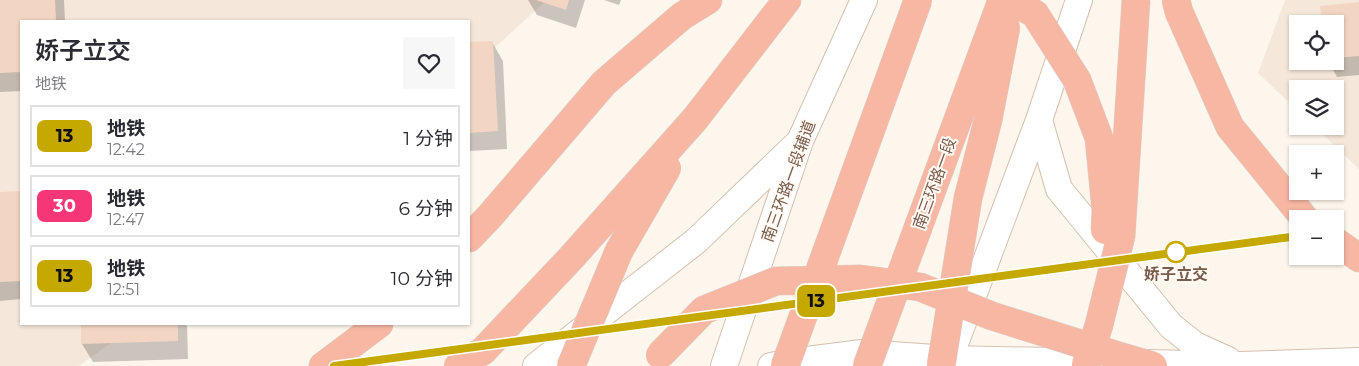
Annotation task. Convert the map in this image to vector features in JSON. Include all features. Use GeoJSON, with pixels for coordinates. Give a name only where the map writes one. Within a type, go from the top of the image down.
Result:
{"type":"FeatureCollection","features":[{"type":"Feature","properties":{"kind":"highway"},"geometry":{"type":"LineString","coordinates":[[470,237],[604,83],[682,16],[708,0]]}},
{"type":"Feature","properties":{"kind":"highway"},"geometry":{"type":"LineString","coordinates":[[458,366],[483,351],[571,258],[695,119],[787,0]]}},
{"type":"Feature","properties":{"kind":"highway"},"geometry":{"type":"LineString","coordinates":[[784,366],[918,0]]}},
{"type":"Feature","properties":{"kind":"highway","name":"南三环路一段"},"geometry":{"type":"LineString","coordinates":[[867,366],[1002,0]]}},
{"type":"Feature","properties":{"kind":"highway"},"geometry":{"type":"LineString","coordinates":[[946,364],[968,198],[988,120],[1011,0],[1035,14],[1067,64],[1077,80],[1099,138],[1106,211],[1098,325]]}},
{"type":"Feature","properties":{"kind":"highway"},"geometry":{"type":"LineString","coordinates":[[1086,366],[1121,236],[1136,0]]}},
{"type":"Feature","properties":{"kind":"highway"},"geometry":{"type":"LineString","coordinates":[[1176,0],[1179,12],[1230,126],[1298,210]]}},
{"type":"Feature","properties":{"kind":"highway"},"geometry":{"type":"LineString","coordinates":[[571,366],[619,252],[695,119]]}},
{"type":"Feature","properties":{"kind":"highway"},"geometry":{"type":"LineString","coordinates":[[1344,247],[1359,258]]}},
{"type":"Feature","properties":{"kind":"highway"},"geometry":{"type":"LineString","coordinates":[[651,366],[704,310],[776,281],[860,279],[920,287],[992,316],[1153,366]]}},
{"type":"Feature","properties":{"kind":"highway"},"geometry":{"type":"LineString","coordinates":[[323,366],[378,325]]}},
{"type":"Feature","properties":{"kind":"main road","name":"南三环路一段辅道"},"geometry":{"type":"LineString","coordinates":[[724,366],[800,141],[864,0]]}},
{"type":"Feature","properties":{"kind":"main road"},"geometry":{"type":"LineString","coordinates":[[946,364],[1039,120],[1079,0]]}},
{"type":"Feature","properties":{"kind":"main road"},"geometry":{"type":"LineString","coordinates":[[1039,120],[1059,189],[1170,326],[1195,345],[1240,365]]}},
{"type":"Feature","properties":{"kind":"main road"},"geometry":{"type":"LineString","coordinates":[[536,366],[696,241],[800,141]]}},
{"type":"Feature","properties":{"kind":"main road"},"geometry":{"type":"LineString","coordinates":[[771,366],[862,353],[946,364],[1240,365],[1359,361]]}},
{"type":"Feature","properties":{"kind":"shaded area"},"geometry":{"type":"Polygon","coordinates":[[[0,0],[547,0],[470,70],[470,20],[20,20],[20,325],[136,325],[79,366],[0,366],[0,0]]]}},
{"type":"Feature","properties":{"kind":"shaded area"},"geometry":{"type":"Polygon","coordinates":[[[1285,0],[1359,0],[1359,169],[1344,155],[1344,145],[1334,145],[1323,135],[1344,135],[1344,80],[1289,80],[1289,102],[1258,73],[1285,0]]]}},
{"type":"Feature","properties":{"kind":"building"},"geometry":{"type":"Polygon","coordinates":[[[0,0],[55,0],[56,20],[20,20],[20,72],[0,73],[0,0]]]}},
{"type":"Feature","properties":{"kind":"building"},"geometry":{"type":"Polygon","coordinates":[[[536,0],[569,0],[566,10],[536,0]]]}},
{"type":"Feature","properties":{"kind":"building"},"geometry":{"type":"Polygon","coordinates":[[[1359,2],[1359,56],[1344,57],[1344,15],[1321,15],[1320,6],[1359,2]]]}},
{"type":"Feature","properties":{"kind":"building"},"geometry":{"type":"Polygon","coordinates":[[[493,41],[498,131],[470,133],[470,42],[493,41]]]}},
{"type":"Feature","properties":{"kind":"building"},"geometry":{"type":"Polygon","coordinates":[[[20,191],[20,281],[0,282],[0,192],[20,191]]]}},
{"type":"Feature","properties":{"kind":"building"},"geometry":{"type":"Polygon","coordinates":[[[81,325],[178,325],[178,341],[81,344],[81,325]]]}},
{"type":"Feature","properties":{"kind":"metro line","name":"13"},"geometry":{"type":"LineString","coordinates":[[334,366],[1289,237]]}},
{"type":"Feature","properties":{"kind":"place","name":"娇子立交"},"geometry":{"type":"Point","coordinates":[1176,252]}}]}
